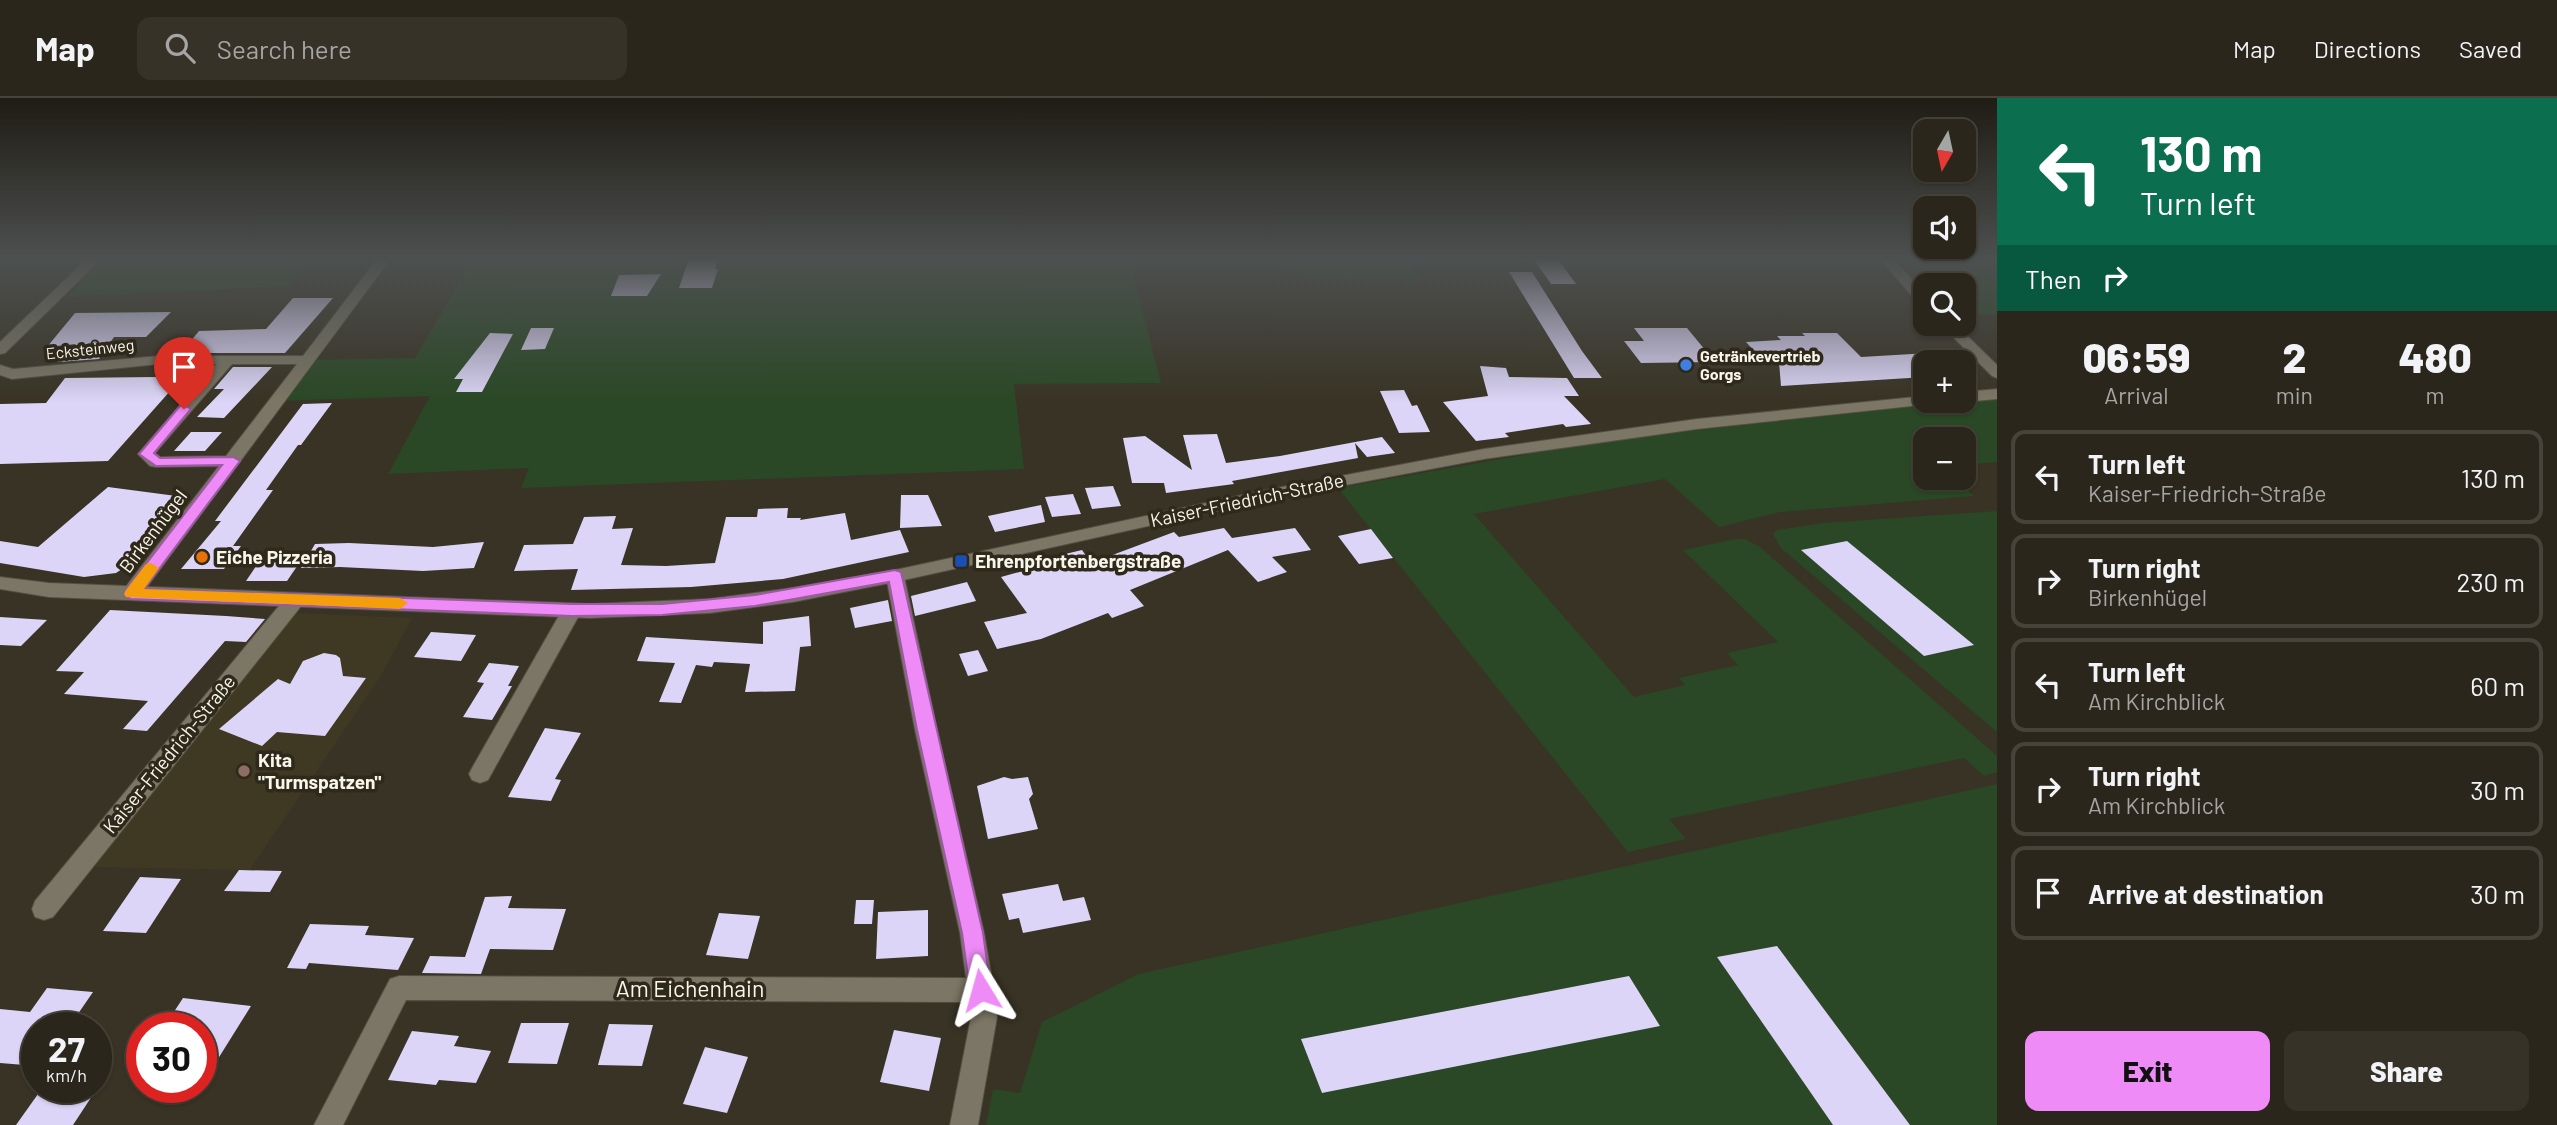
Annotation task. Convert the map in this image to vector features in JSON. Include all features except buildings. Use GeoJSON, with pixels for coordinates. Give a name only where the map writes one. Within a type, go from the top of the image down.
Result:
{"type":"FeatureCollection","features":[{"type":"Feature","properties":{"kind":"street","name":"Ecksteinweg"},"geometry":{"type":"LineString","coordinates":[[0,351],[47,306]]}},
{"type":"Feature","properties":{"kind":"street","name":"Birkenhügel"},"geometry":{"type":"LineString","coordinates":[[131,594],[349,306]]}},
{"type":"Feature","properties":{"kind":"street"},"geometry":{"type":"LineString","coordinates":[[1959,336],[1997,373]]}},
{"type":"Feature","properties":{"kind":"street","name":"Ecksteinweg"},"geometry":{"type":"LineString","coordinates":[[0,370],[12,374],[159,360],[309,360]]}},
{"type":"Feature","properties":{"kind":"street"},"geometry":{"type":"LineString","coordinates":[[228,360],[146,454],[156,462],[233,461]]}},
{"type":"Feature","properties":{"kind":"street"},"geometry":{"type":"LineString","coordinates":[[1976,396],[1997,394]]}},
{"type":"Feature","properties":{"kind":"street","name":"Kaiser-Friedrich-Straße"},"geometry":{"type":"LineString","coordinates":[[0,583],[49,590],[131,594],[572,610],[662,610],[710,606],[768,599],[895,576],[1266,495],[1485,454],[1698,424],[1913,402]]}},
{"type":"Feature","properties":{"kind":"street"},"geometry":{"type":"LineString","coordinates":[[895,576],[926,730],[972,933],[981,990],[984,1017],[964,1125]]}},
{"type":"Feature","properties":{"kind":"street","name":"Kaiser-Friedrich-Straße"},"geometry":{"type":"LineString","coordinates":[[44,909],[295,600]]}},
{"type":"Feature","properties":{"kind":"street"},"geometry":{"type":"LineString","coordinates":[[480,774],[572,610]]}},
{"type":"Feature","properties":{"kind":"street","name":"Am Eichenhain"},"geometry":{"type":"LineString","coordinates":[[328,1125],[399,988],[981,990]]}},
{"type":"Feature","properties":{"kind":"shaded area","name":"Kita \"Turmspatzen\""},"geometry":{"type":"Polygon","coordinates":[[[295,613],[412,618],[382,674],[250,870],[94,867],[295,613]]]}},
{"type":"Feature","properties":{"kind":"green space"},"geometry":{"type":"Polygon","coordinates":[[[446,306],[1141,306],[1161,383],[1014,384],[1024,469],[521,488],[529,468],[388,474],[430,396],[279,401],[309,360],[415,358],[446,306]]]}},
{"type":"Feature","properties":{"kind":"green space"},"geometry":{"type":"Polygon","coordinates":[[[1976,306],[1997,306],[1997,315],[1976,314],[1976,306]]]}},
{"type":"Feature","properties":{"kind":"green space"},"geometry":{"type":"Polygon","coordinates":[[[1997,399],[1997,462],[1976,464],[1976,427],[1913,427],[1913,490],[1967,490],[1974,496],[1780,512],[1719,527],[1665,479],[1474,514],[1634,697],[1685,685],[1679,678],[1738,665],[1727,653],[1778,642],[1683,550],[1745,539],[1760,547],[1997,756],[1997,772],[1984,776],[1964,758],[1669,819],[1686,839],[1628,852],[1338,488],[1529,454],[1671,433],[1913,407],[1913,413],[1976,413],[1976,400],[1997,399]]]}},
{"type":"Feature","properties":{"kind":"green space"},"geometry":{"type":"Polygon","coordinates":[[[1997,511],[1997,732],[1781,548],[1773,534],[1777,530],[1824,523],[1997,511]]]}},
{"type":"Feature","properties":{"kind":"green space"},"geometry":{"type":"Polygon","coordinates":[[[1997,784],[1997,1125],[1910,1125],[1777,946],[1717,957],[1833,1125],[986,1125],[993,1089],[1020,1093],[1042,1022],[1139,974],[1997,784]],[[1629,976],[1302,1039],[1660,1026],[1629,976]]]}},
{"type":"Feature","properties":{"kind":"slow traffic"},"geometry":{"type":"LineString","coordinates":[[151,568],[131,594],[400,603]]}},
{"type":"Feature","properties":{"kind":"place","name":"Getränkevertrieb Gorgs"},"geometry":{"type":"Point","coordinates":[1686,365]}},
{"type":"Feature","properties":{"kind":"place","name":"Eiche Pizzeria"},"geometry":{"type":"Point","coordinates":[202,557]}},
{"type":"Feature","properties":{"kind":"place","name":"Ehrenpfortenbergstraße"},"geometry":{"type":"Point","coordinates":[961,561]}},
{"type":"Feature","properties":{"kind":"place","name":"Kita \"Turmspatzen\""},"geometry":{"type":"Point","coordinates":[244,771]}},
{"type":"Feature","properties":{"kind":"route"},"geometry":{"type":"LineString","coordinates":[[184,409],[146,454],[156,462],[233,461],[131,594],[590,611],[662,610],[755,601],[895,576],[926,730],[972,933],[981,990]]}}]}
